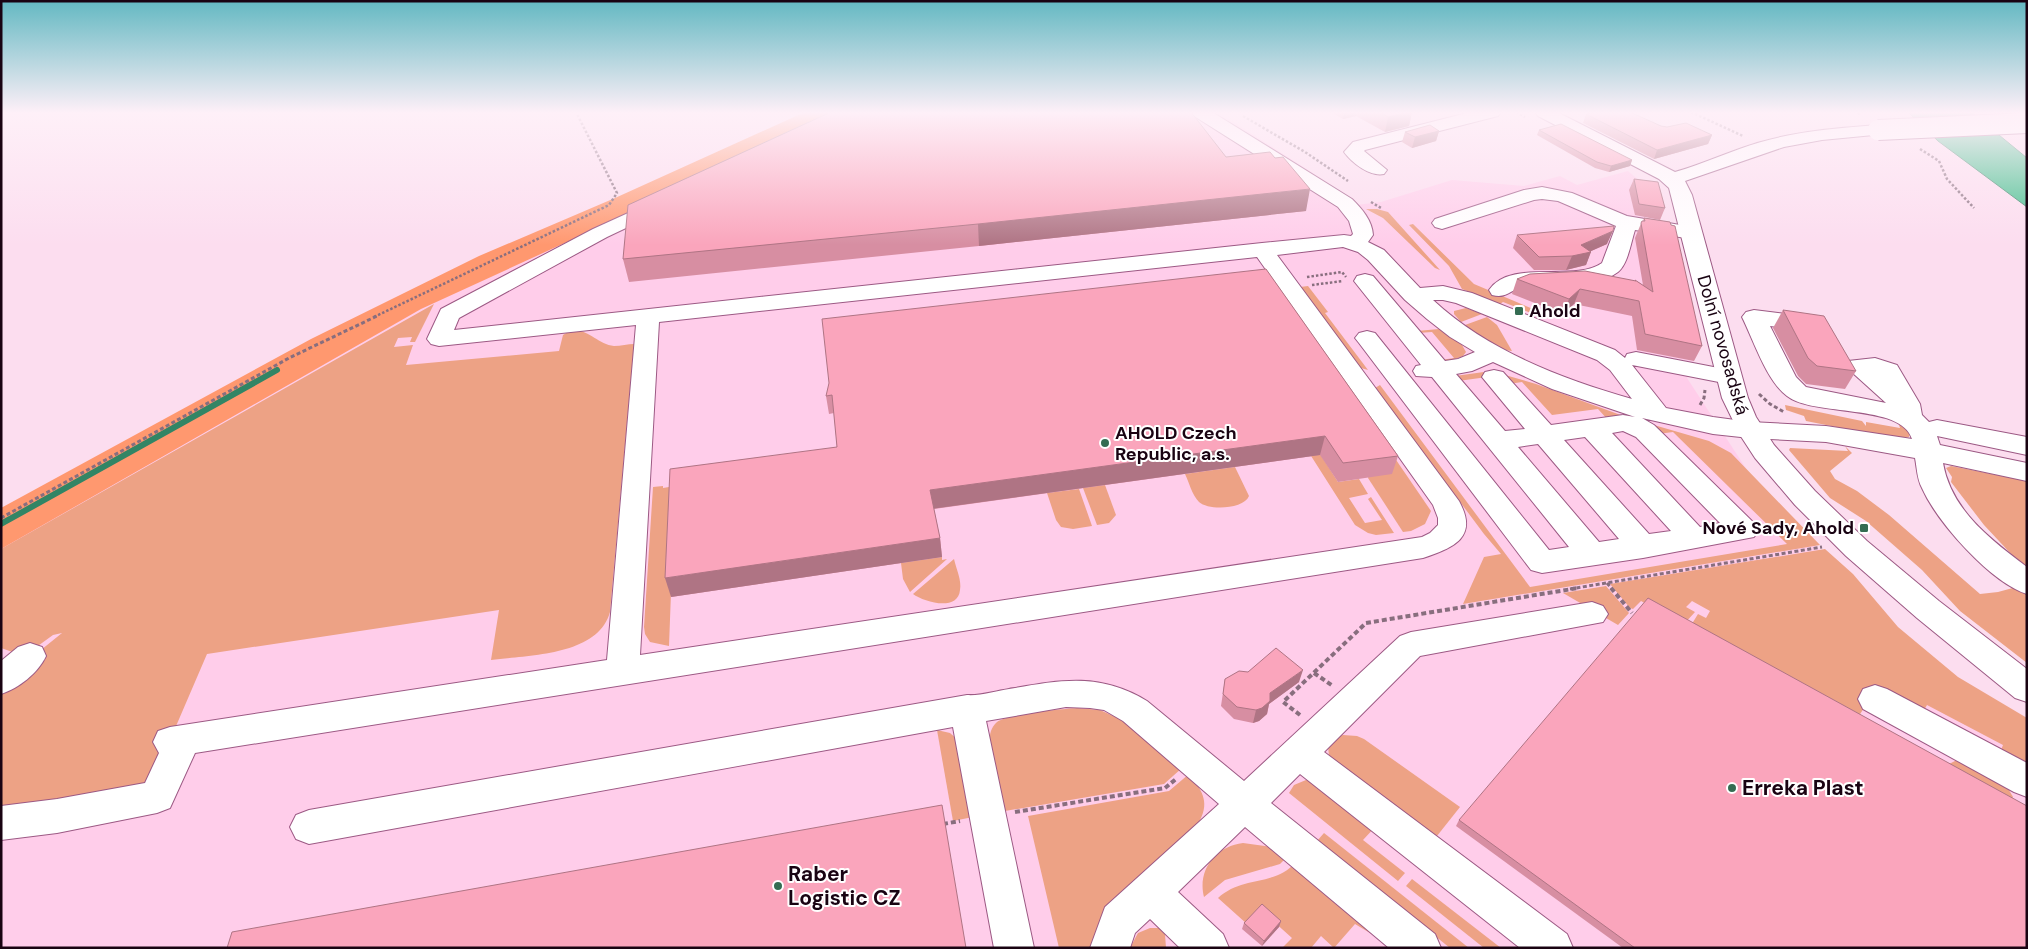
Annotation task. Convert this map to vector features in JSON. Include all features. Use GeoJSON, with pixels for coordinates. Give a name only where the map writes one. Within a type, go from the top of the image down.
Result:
{"type":"FeatureCollection","features":[{"type":"Feature","properties":{"kind":"main road"},"geometry":{"type":"LineString","coordinates":[[1271,156],[1345,203],[1356,214],[1362,225],[1363,235],[1356,244]]}},
{"type":"Feature","properties":{"kind":"main road"},"geometry":{"type":"LineString","coordinates":[[1359,156],[1377,170]]}},
{"type":"Feature","properties":{"kind":"main road"},"geometry":{"type":"LineString","coordinates":[[1629,156],[1672,179],[1698,172],[1738,156]]}},
{"type":"Feature","properties":{"kind":"main road","name":"Dolní novosadská"},"geometry":{"type":"LineString","coordinates":[[1672,179],[1681,192],[1729,377],[1741,413],[1764,451],[1794,487],[1845,538],[1893,581],[2027,688]]}},
{"type":"Feature","properties":{"kind":"main road"},"geometry":{"type":"LineString","coordinates":[[1442,223],[1531,194],[1543,192],[1555,194],[1628,222],[1692,233]]}},
{"type":"Feature","properties":{"kind":"main road"},"geometry":{"type":"LineString","coordinates":[[680,196],[600,233],[449,314],[439,339],[1262,249],[1336,242],[1356,244],[1376,255],[1413,295],[1494,365],[1544,434],[1643,546]]}},
{"type":"Feature","properties":{"kind":"main road"},"geometry":{"type":"LineString","coordinates":[[1500,290],[1511,283],[1523,280],[1588,275],[1608,271],[1612,266],[1628,222]]}},
{"type":"Feature","properties":{"kind":"main road"},"geometry":{"type":"LineString","coordinates":[[1,823],[57,816],[157,797],[176,741],[1423,547],[1446,538],[1452,530],[1454,521],[1452,512],[1262,249]]}},
{"type":"Feature","properties":{"kind":"main road"},"geometry":{"type":"LineString","coordinates":[[1357,281],[1439,370],[1592,554]]}},
{"type":"Feature","properties":{"kind":"main road"},"geometry":{"type":"LineString","coordinates":[[1413,295],[1443,293],[1464,298],[1606,355],[1619,365],[1657,414]]}},
{"type":"Feature","properties":{"kind":"main road"},"geometry":{"type":"LineString","coordinates":[[623,671],[648,316]]}},
{"type":"Feature","properties":{"kind":"main road"},"geometry":{"type":"LineString","coordinates":[[1810,324],[1754,317],[1789,387],[1808,396],[1892,413],[1909,413],[1933,441],[2027,472]]}},
{"type":"Feature","properties":{"kind":"main road"},"geometry":{"type":"LineString","coordinates":[[1367,338],[1542,562],[1744,530],[1641,428],[1628,423],[1498,441]]}},
{"type":"Feature","properties":{"kind":"main road"},"geometry":{"type":"LineString","coordinates":[[1636,359],[1729,377]]}},
{"type":"Feature","properties":{"kind":"main road"},"geometry":{"type":"LineString","coordinates":[[1356,380],[1439,370],[1474,362],[1494,365],[1657,414],[1750,430],[2027,446]]}},
{"type":"Feature","properties":{"kind":"main road"},"geometry":{"type":"LineString","coordinates":[[1591,427],[1694,538]]}},
{"type":"Feature","properties":{"kind":"main road"},"geometry":{"type":"LineString","coordinates":[[1933,441],[1930,473],[1936,489],[1956,519],[1990,556],[2027,583]]}},
{"type":"Feature","properties":{"kind":"main road"},"geometry":{"type":"LineString","coordinates":[[1110,948],[1119,921],[1412,645],[1592,614]]}},
{"type":"Feature","properties":{"kind":"main road"},"geometry":{"type":"LineString","coordinates":[[1,681],[30,656]]}},
{"type":"Feature","properties":{"kind":"main road"},"geometry":{"type":"LineString","coordinates":[[309,827],[967,709],[1070,693],[1095,693],[1126,704],[1135,711],[1421,948]]}},
{"type":"Feature","properties":{"kind":"main road"},"geometry":{"type":"LineString","coordinates":[[1874,699],[2027,781]]}},
{"type":"Feature","properties":{"kind":"main road"},"geometry":{"type":"LineString","coordinates":[[967,709],[1014,948]]}},
{"type":"Feature","properties":{"kind":"main road"},"geometry":{"type":"LineString","coordinates":[[1299,753],[1553,948]]}},
{"type":"Feature","properties":{"kind":"main road"},"geometry":{"type":"LineString","coordinates":[[1150,892],[1209,948]]}},
{"type":"Feature","properties":{"kind":"path"},"geometry":{"type":"LineString","coordinates":[[1,518],[289,358],[609,205],[617,193],[598,156]]}},
{"type":"Feature","properties":{"kind":"path"},"geometry":{"type":"LineString","coordinates":[[1312,156],[1354,186]]}},
{"type":"Feature","properties":{"kind":"path"},"geometry":{"type":"LineString","coordinates":[[1931,156],[1939,161],[1947,179],[1974,208]]}},
{"type":"Feature","properties":{"kind":"path"},"geometry":{"type":"LineString","coordinates":[[1365,197],[1381,208]]}},
{"type":"Feature","properties":{"kind":"path"},"geometry":{"type":"LineString","coordinates":[[1306,277],[1342,272],[1357,281]]}},
{"type":"Feature","properties":{"kind":"path"},"geometry":{"type":"LineString","coordinates":[[1607,583],[1632,613]]}},
{"type":"Feature","properties":{"kind":"path"},"geometry":{"type":"LineString","coordinates":[[1283,702],[1302,717]]}},
{"type":"Feature","properties":{"kind":"path"},"geometry":{"type":"LineString","coordinates":[[943,824],[1166,788],[1197,762]]}},
{"type":"Feature","properties":{"kind":"shaded area"},"geometry":{"type":"Polygon","coordinates":[[[707,156],[754,156],[421,309],[1,549],[1,508],[311,339],[479,256],[707,156]]]}},
{"type":"Feature","properties":{"kind":"shaded area"},"geometry":{"type":"Polygon","coordinates":[[[730,156],[1287,156],[1342,192],[1356,205],[1381,202],[1452,180],[1524,186],[1560,176],[1577,185],[1628,171],[1654,193],[1663,239],[1688,327],[1694,363],[1691,374],[1687,378],[1749,473],[1818,548],[1849,577],[1884,619],[1955,680],[2027,724],[2027,948],[1,948],[1,543],[422,301],[730,156]]]}},
{"type":"Feature","properties":{"kind":"shaded area"},"geometry":{"type":"Polygon","coordinates":[[[1959,156],[2025,156],[2027,158],[2027,207],[1959,156]]]}},
{"type":"Feature","properties":{"kind":"shaded area"},"geometry":{"type":"Polygon","coordinates":[[[1366,209],[1388,212],[1440,270],[1435,268],[1383,218],[1366,209]]]}},
{"type":"Feature","properties":{"kind":"shaded area"},"geometry":{"type":"Polygon","coordinates":[[[1413,224],[1474,284],[1533,309],[1531,313],[1503,302],[1500,304],[1462,289],[1449,266],[1409,225],[1413,224]]]}},
{"type":"Feature","properties":{"kind":"shaded area"},"geometry":{"type":"Polygon","coordinates":[[[1308,286],[1328,312],[1325,313],[1368,370],[1361,368],[1300,287],[1308,286]]]}},
{"type":"Feature","properties":{"kind":"shaded area"},"geometry":{"type":"Polygon","coordinates":[[[434,304],[415,342],[410,342],[412,337],[398,338],[394,347],[413,345],[406,365],[559,351],[563,335],[570,331],[583,332],[614,346],[634,344],[610,612],[603,626],[592,637],[560,651],[491,660],[499,610],[207,654],[146,796],[1,815],[1,689],[36,654],[62,633],[53,635],[24,656],[1,648],[1,549],[434,304]]]}},
{"type":"Feature","properties":{"kind":"shaded area"},"geometry":{"type":"Polygon","coordinates":[[[1466,308],[1482,314],[1461,322],[1454,314],[1454,311],[1466,308]]]}},
{"type":"Feature","properties":{"kind":"shaded area"},"geometry":{"type":"Polygon","coordinates":[[[1487,317],[1497,325],[1512,351],[1494,345],[1465,325],[1487,317]]]}},
{"type":"Feature","properties":{"kind":"shaded area"},"geometry":{"type":"Polygon","coordinates":[[[1439,329],[1462,345],[1466,352],[1463,356],[1447,362],[1441,360],[1454,358],[1432,332],[1418,333],[1417,331],[1439,329]]]}},
{"type":"Feature","properties":{"kind":"shaded area"},"geometry":{"type":"Polygon","coordinates":[[[1491,371],[1536,384],[1626,417],[1608,420],[1598,409],[1552,415],[1522,382],[1509,384],[1502,375],[1458,381],[1455,376],[1491,371]]]}},
{"type":"Feature","properties":{"kind":"shaded area"},"geometry":{"type":"Polygon","coordinates":[[[1380,385],[1530,587],[1787,544],[1673,432],[1658,434],[1647,423],[1709,441],[1731,453],[1820,545],[1463,604],[1484,557],[1501,554],[1375,388],[1380,385]]]}},
{"type":"Feature","properties":{"kind":"shaded area"},"geometry":{"type":"Polygon","coordinates":[[[1785,405],[1862,421],[1866,426],[1866,422],[1900,428],[1897,419],[1911,431],[1909,437],[1897,439],[1806,421],[1804,416],[1786,410],[1785,405]]]}},
{"type":"Feature","properties":{"kind":"shaded area"},"geometry":{"type":"Polygon","coordinates":[[[1379,435],[1431,511],[1425,524],[1411,531],[1403,532],[1368,478],[1379,435]]]}},
{"type":"Feature","properties":{"kind":"shaded area"},"geometry":{"type":"Polygon","coordinates":[[[1315,446],[1338,482],[1359,479],[1368,494],[1349,498],[1365,523],[1382,520],[1368,499],[1371,497],[1394,533],[1376,535],[1368,533],[1355,525],[1306,448],[1315,446]]]}},
{"type":"Feature","properties":{"kind":"shaded area"},"geometry":{"type":"Polygon","coordinates":[[[1845,446],[1852,453],[1830,471],[1835,479],[1857,491],[1889,515],[1980,594],[1998,592],[2020,586],[2027,591],[2027,663],[1960,611],[1922,570],[1866,521],[1830,498],[1789,450],[1790,448],[1848,451],[1845,446]]]}},
{"type":"Feature","properties":{"kind":"shaded area"},"geometry":{"type":"Polygon","coordinates":[[[1951,466],[2027,481],[2027,571],[1984,525],[1951,482],[1952,477],[1946,468],[1951,466]]]}},
{"type":"Feature","properties":{"kind":"shaded area"},"geometry":{"type":"Polygon","coordinates":[[[1235,467],[1249,496],[1240,504],[1234,506],[1210,507],[1199,502],[1185,474],[1235,467]]]}},
{"type":"Feature","properties":{"kind":"shaded area"},"geometry":{"type":"Polygon","coordinates":[[[1105,485],[1116,515],[1109,523],[1097,525],[1083,488],[1105,485]]]}},
{"type":"Feature","properties":{"kind":"shaded area"},"geometry":{"type":"Polygon","coordinates":[[[663,486],[663,488],[675,486],[669,646],[650,642],[645,634],[644,627],[653,487],[663,486]]]}},
{"type":"Feature","properties":{"kind":"shaded area"},"geometry":{"type":"Polygon","coordinates":[[[1079,489],[1092,526],[1073,529],[1061,527],[1056,520],[1047,493],[1079,489]]]}},
{"type":"Feature","properties":{"kind":"shaded area"},"geometry":{"type":"Polygon","coordinates":[[[1825,549],[1853,574],[1898,627],[1958,677],[2027,718],[2027,774],[1998,758],[2003,745],[1927,705],[1920,717],[1874,692],[1857,719],[1690,627],[1698,614],[1706,618],[1710,611],[1692,601],[1686,607],[1695,612],[1684,624],[1641,601],[1633,609],[1630,608],[1610,584],[1825,549]]]}},
{"type":"Feature","properties":{"kind":"shaded area"},"geometry":{"type":"Polygon","coordinates":[[[942,557],[942,560],[947,559],[910,592],[903,579],[901,563],[942,557]]]}},
{"type":"Feature","properties":{"kind":"shaded area"},"geometry":{"type":"Polygon","coordinates":[[[954,559],[960,579],[958,597],[947,603],[940,603],[925,600],[913,594],[954,559]]]}},
{"type":"Feature","properties":{"kind":"shaded area"},"geometry":{"type":"Polygon","coordinates":[[[1606,586],[1629,613],[1618,625],[1563,593],[1606,586]]]}},
{"type":"Feature","properties":{"kind":"shaded area"},"geometry":{"type":"Polygon","coordinates":[[[1077,708],[1100,710],[1122,720],[1182,768],[1164,784],[1005,811],[990,748],[990,734],[994,725],[1003,719],[1023,714],[1077,708]]]}},
{"type":"Feature","properties":{"kind":"shaded area"},"geometry":{"type":"Polygon","coordinates":[[[937,730],[950,733],[958,740],[973,817],[953,821],[937,730]]]}},
{"type":"Feature","properties":{"kind":"shaded area"},"geometry":{"type":"Polygon","coordinates":[[[1343,735],[1357,736],[1364,739],[1460,807],[1433,841],[1329,757],[1328,745],[1336,737],[1343,735]]]}},
{"type":"Feature","properties":{"kind":"shaded area"},"geometry":{"type":"Polygon","coordinates":[[[1959,759],[2006,785],[2013,797],[2008,806],[1949,764],[1959,759]]]}},
{"type":"Feature","properties":{"kind":"shaded area"},"geometry":{"type":"Polygon","coordinates":[[[1189,774],[1203,796],[1204,807],[1200,820],[1095,948],[1059,948],[1028,816],[1169,791],[1189,774]]]}},
{"type":"Feature","properties":{"kind":"shaded area"},"geometry":{"type":"Polygon","coordinates":[[[1306,780],[1312,781],[1376,826],[1363,840],[1405,873],[1398,881],[1289,793],[1294,785],[1306,780]]]}},
{"type":"Feature","properties":{"kind":"shaded area"},"geometry":{"type":"Polygon","coordinates":[[[1324,833],[1469,948],[1450,948],[1317,841],[1324,833]]]}},
{"type":"Feature","properties":{"kind":"shaded area"},"geometry":{"type":"Polygon","coordinates":[[[1243,843],[1272,847],[1288,856],[1280,864],[1225,880],[1204,897],[1203,878],[1211,861],[1225,849],[1243,843]]]}},
{"type":"Feature","properties":{"kind":"shaded area"},"geometry":{"type":"Polygon","coordinates":[[[1296,862],[1380,939],[1355,924],[1334,948],[1321,936],[1311,948],[1282,948],[1292,938],[1261,910],[1247,924],[1218,898],[1238,886],[1278,875],[1296,862]]]}},
{"type":"Feature","properties":{"kind":"shaded area"},"geometry":{"type":"Polygon","coordinates":[[[1412,879],[1501,948],[1484,948],[1406,886],[1412,879]]]}},
{"type":"Feature","properties":{"kind":"shaded area"},"geometry":{"type":"Polygon","coordinates":[[[1150,928],[1161,928],[1168,932],[1165,934],[1166,948],[1130,948],[1138,933],[1150,928]]]}},
{"type":"Feature","properties":{"kind":"building"},"geometry":{"type":"Polygon","coordinates":[[[734,156],[1274,156],[1275,158],[1283,157],[1310,189],[623,259],[628,205],[734,156]]]}},
{"type":"Feature","properties":{"kind":"building"},"geometry":{"type":"Polygon","coordinates":[[[1587,156],[1625,156],[1632,160],[1611,166],[1587,156]]]}},
{"type":"Feature","properties":{"kind":"building"},"geometry":{"type":"Polygon","coordinates":[[[1634,179],[1658,182],[1665,208],[1639,204],[1634,179]]]}},
{"type":"Feature","properties":{"kind":"building"},"geometry":{"type":"Polygon","coordinates":[[[1644,218],[1670,222],[1671,225],[1675,226],[1702,346],[1645,334],[1639,301],[1580,289],[1569,299],[1517,279],[1530,274],[1585,271],[1635,280],[1653,292],[1641,223],[1645,221],[1644,218]]]}},
{"type":"Feature","properties":{"kind":"building"},"geometry":{"type":"Polygon","coordinates":[[[1614,226],[1613,231],[1581,245],[1591,252],[1572,256],[1539,257],[1517,235],[1614,226]]]}},
{"type":"Feature","properties":{"kind":"building","name":"AHOLD Czech Republic, a.s."},"geometry":{"type":"Polygon","coordinates":[[[1266,269],[1398,456],[1343,463],[1325,436],[930,490],[940,538],[665,578],[670,469],[837,447],[832,395],[826,396],[829,383],[822,319],[1266,269]]]}},
{"type":"Feature","properties":{"kind":"building"},"geometry":{"type":"Polygon","coordinates":[[[1783,310],[1824,316],[1856,371],[1817,366],[1808,358],[1783,310]]]}},
{"type":"Feature","properties":{"kind":"building","name":"Erreka Plast"},"geometry":{"type":"Polygon","coordinates":[[[1648,598],[2027,806],[2027,948],[1635,948],[1459,820],[1648,598]]]}},
{"type":"Feature","properties":{"kind":"building"},"geometry":{"type":"Polygon","coordinates":[[[1276,648],[1303,670],[1270,693],[1270,701],[1262,708],[1256,710],[1237,707],[1223,694],[1225,679],[1239,671],[1248,672],[1276,648]]]}},
{"type":"Feature","properties":{"kind":"building","name":"Raber Logistic CZ"},"geometry":{"type":"Polygon","coordinates":[[[942,805],[966,948],[227,948],[232,932],[942,805]]]}},
{"type":"Feature","properties":{"kind":"building"},"geometry":{"type":"Polygon","coordinates":[[[1262,904],[1281,921],[1264,941],[1244,923],[1262,904]]]}},
{"type":"Feature","properties":{"kind":"waterway"},"geometry":{"type":"LineString","coordinates":[[1,524],[277,370]]}},
{"type":"Feature","properties":{"kind":"place","name":"Ahold"},"geometry":{"type":"Point","coordinates":[1519,311]}},
{"type":"Feature","properties":{"kind":"place","name":"AHOLD Czech Republic, a.s."},"geometry":{"type":"Point","coordinates":[1105,443]}},
{"type":"Feature","properties":{"kind":"place","name":"Nové Sady, Ahold"},"geometry":{"type":"Point","coordinates":[1864,528]}},
{"type":"Feature","properties":{"kind":"place","name":"Erreka Plast"},"geometry":{"type":"Point","coordinates":[1732,788]}},
{"type":"Feature","properties":{"kind":"place","name":"Raber Logistic CZ"},"geometry":{"type":"Point","coordinates":[778,886]}}]}
